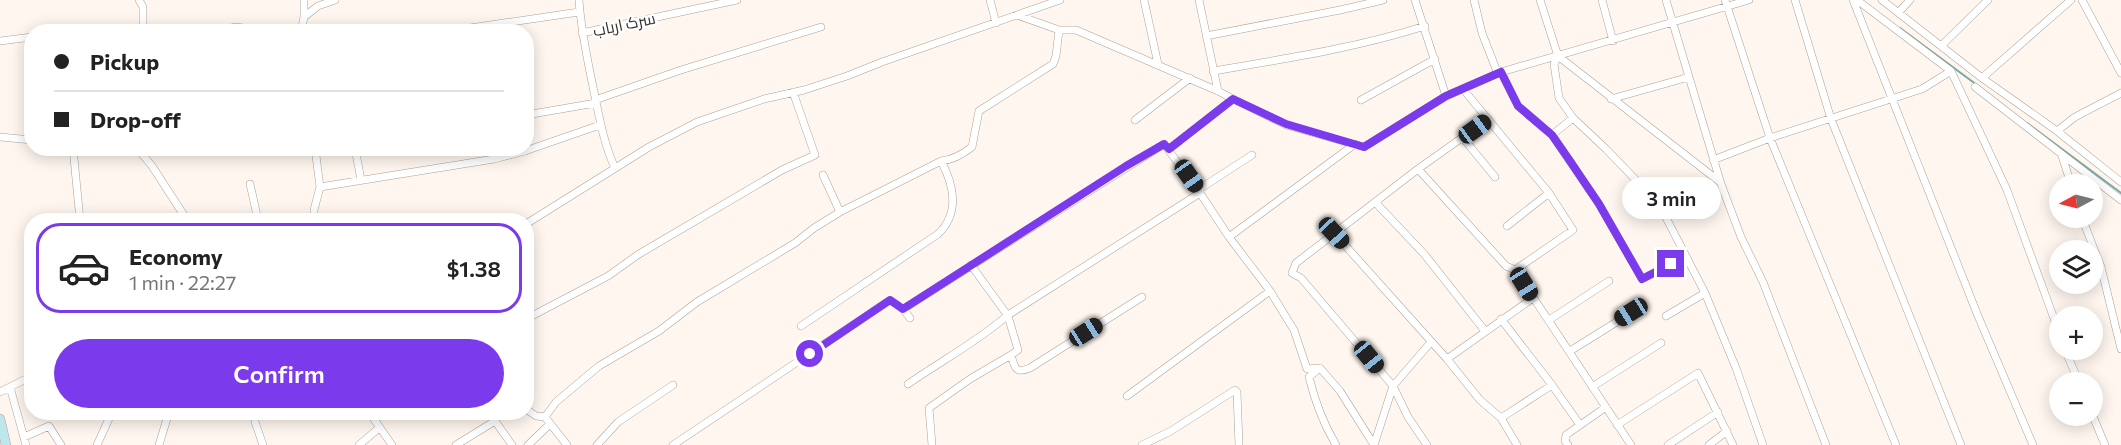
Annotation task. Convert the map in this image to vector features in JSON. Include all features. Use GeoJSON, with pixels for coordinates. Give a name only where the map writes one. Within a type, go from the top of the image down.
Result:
{"type":"FeatureCollection","features":[{"type":"Feature","properties":{"kind":"main road"},"geometry":{"type":"LineString","coordinates":[[0,419],[6,445]]}},
{"type":"Feature","properties":{"kind":"street"},"geometry":{"type":"LineString","coordinates":[[139,0],[143,8],[143,24]]}},
{"type":"Feature","properties":{"kind":"street"},"geometry":{"type":"LineString","coordinates":[[303,0],[303,24]]}},
{"type":"Feature","properties":{"kind":"street"},"geometry":{"type":"LineString","coordinates":[[304,17],[318,6],[335,0]]}},
{"type":"Feature","properties":{"kind":"street"},"geometry":{"type":"LineString","coordinates":[[579,0],[582,33],[600,125],[606,148],[615,168]]}},
{"type":"Feature","properties":{"kind":"street","name":"سرک ارباب"},"geometry":{"type":"LineString","coordinates":[[582,33],[737,0]]}},
{"type":"Feature","properties":{"kind":"street"},"geometry":{"type":"LineString","coordinates":[[990,0],[996,23]]}},
{"type":"Feature","properties":{"kind":"street"},"geometry":{"type":"LineString","coordinates":[[534,219],[615,168],[697,122],[764,99],[847,76],[1060,0]]}},
{"type":"Feature","properties":{"kind":"street"},"geometry":{"type":"LineString","coordinates":[[1144,0],[1158,64]]}},
{"type":"Feature","properties":{"kind":"street"},"geometry":{"type":"LineString","coordinates":[[1199,0],[1218,91]]}},
{"type":"Feature","properties":{"kind":"street"},"geometry":{"type":"LineString","coordinates":[[1206,36],[1383,0]]}},
{"type":"Feature","properties":{"kind":"street"},"geometry":{"type":"LineString","coordinates":[[1415,0],[1446,96]]}},
{"type":"Feature","properties":{"kind":"street"},"geometry":{"type":"LineString","coordinates":[[1474,0],[1482,33],[1496,69],[1501,72],[1518,106],[1552,135],[1599,204],[1642,279],[1686,257]]}},
{"type":"Feature","properties":{"kind":"street"},"geometry":{"type":"LineString","coordinates":[[1540,0],[1558,56],[1721,184]]}},
{"type":"Feature","properties":{"kind":"street"},"geometry":{"type":"LineString","coordinates":[[1602,0],[1613,41]]}},
{"type":"Feature","properties":{"kind":"street"},"geometry":{"type":"LineString","coordinates":[[1666,0],[1721,184],[1827,445]]}},
{"type":"Feature","properties":{"kind":"street"},"geometry":{"type":"LineString","coordinates":[[1017,15],[1059,30],[1076,30],[1190,78],[1286,124],[1364,147],[1446,96],[1501,72],[1613,41],[1726,4],[1749,0]]}},
{"type":"Feature","properties":{"kind":"street"},"geometry":{"type":"LineString","coordinates":[[1795,0],[1831,119],[1961,445]]}},
{"type":"Feature","properties":{"kind":"street"},"geometry":{"type":"LineString","coordinates":[[1855,0],[1951,71],[2007,190],[2049,306]]}},
{"type":"Feature","properties":{"kind":"street"},"geometry":{"type":"LineString","coordinates":[[1855,0],[1978,316],[2033,445]]}},
{"type":"Feature","properties":{"kind":"street"},"geometry":{"type":"LineString","coordinates":[[1882,0],[1982,78],[2057,131],[2121,182]]}},
{"type":"Feature","properties":{"kind":"street"},"geometry":{"type":"LineString","coordinates":[[1899,12],[1910,0]]}},
{"type":"Feature","properties":{"kind":"street"},"geometry":{"type":"LineString","coordinates":[[1941,46],[1988,0]]}},
{"type":"Feature","properties":{"kind":"street"},"geometry":{"type":"LineString","coordinates":[[1982,78],[2071,0]]}},
{"type":"Feature","properties":{"kind":"street"},"geometry":{"type":"LineString","coordinates":[[2082,0],[2121,73]]}},
{"type":"Feature","properties":{"kind":"street"},"geometry":{"type":"LineString","coordinates":[[1726,4],[1770,138],[1896,445]]}},
{"type":"Feature","properties":{"kind":"street"},"geometry":{"type":"LineString","coordinates":[[497,24],[579,12]]}},
{"type":"Feature","properties":{"kind":"street"},"geometry":{"type":"LineString","coordinates":[[1213,71],[1332,50],[1392,37],[1425,26]]}},
{"type":"Feature","properties":{"kind":"street"},"geometry":{"type":"LineString","coordinates":[[534,113],[596,101],[692,66],[821,27]]}},
{"type":"Feature","properties":{"kind":"street"},"geometry":{"type":"LineString","coordinates":[[545,417],[556,402],[599,366],[659,331],[697,302],[795,243],[814,228],[840,212],[972,147],[979,111],[1053,64],[1059,30]]}},
{"type":"Feature","properties":{"kind":"street"},"geometry":{"type":"LineString","coordinates":[[0,40],[24,38]]}},
{"type":"Feature","properties":{"kind":"street"},"geometry":{"type":"LineString","coordinates":[[1558,56],[1554,64],[1559,98],[1573,118],[1659,204],[1705,293],[1736,368],[1763,445]]}},
{"type":"Feature","properties":{"kind":"street"},"geometry":{"type":"LineString","coordinates":[[1361,100],[1435,59]]}},
{"type":"Feature","properties":{"kind":"street"},"geometry":{"type":"LineString","coordinates":[[1713,160],[1770,138],[1922,89],[1951,71]]}},
{"type":"Feature","properties":{"kind":"street"},"geometry":{"type":"LineString","coordinates":[[1611,99],[1689,77]]}},
{"type":"Feature","properties":{"kind":"street"},"geometry":{"type":"LineString","coordinates":[[1134,120],[1190,78]]}},
{"type":"Feature","properties":{"kind":"street"},"geometry":{"type":"LineString","coordinates":[[1975,87],[2121,200]]}},
{"type":"Feature","properties":{"kind":"street"},"geometry":{"type":"LineString","coordinates":[[1463,89],[1549,192],[1573,230],[1515,270]]}},
{"type":"Feature","properties":{"kind":"street"},"geometry":{"type":"LineString","coordinates":[[534,315],[608,276],[639,255],[782,170],[815,155],[793,92]]}},
{"type":"Feature","properties":{"kind":"street"},"geometry":{"type":"LineString","coordinates":[[2057,131],[2075,117],[2121,93]]}},
{"type":"Feature","properties":{"kind":"street"},"geometry":{"type":"LineString","coordinates":[[1169,149],[1233,99]]}},
{"type":"Feature","properties":{"kind":"street"},"geometry":{"type":"LineString","coordinates":[[1552,135],[1573,118]]}},
{"type":"Feature","properties":{"kind":"street"},"geometry":{"type":"LineString","coordinates":[[1427,445],[1408,417],[1393,386],[1301,278],[1292,273],[1296,263],[1334,233],[1487,120]]}},
{"type":"Feature","properties":{"kind":"street"},"geometry":{"type":"LineString","coordinates":[[534,148],[600,125]]}},
{"type":"Feature","properties":{"kind":"street"},"geometry":{"type":"LineString","coordinates":[[0,137],[24,139]]}},
{"type":"Feature","properties":{"kind":"street"},"geometry":{"type":"LineString","coordinates":[[1462,138],[1495,177]]}},
{"type":"Feature","properties":{"kind":"street"},"geometry":{"type":"LineString","coordinates":[[903,309],[1164,144],[1270,291],[1294,330],[1306,369],[1320,368]]}},
{"type":"Feature","properties":{"kind":"street"},"geometry":{"type":"LineString","coordinates":[[1229,237],[1355,144]]}},
{"type":"Feature","properties":{"kind":"street"},"geometry":{"type":"LineString","coordinates":[[908,384],[1199,192],[1252,154]]}},
{"type":"Feature","properties":{"kind":"street"},"geometry":{"type":"LineString","coordinates":[[2062,155],[2068,174]]}},
{"type":"Feature","properties":{"kind":"street"},"geometry":{"type":"LineString","coordinates":[[74,156],[79,213]]}},
{"type":"Feature","properties":{"kind":"street"},"geometry":{"type":"LineString","coordinates":[[144,156],[182,213]]}},
{"type":"Feature","properties":{"kind":"street"},"geometry":{"type":"LineString","coordinates":[[314,213],[320,187],[316,156]]}},
{"type":"Feature","properties":{"kind":"street"},"geometry":{"type":"LineString","coordinates":[[357,156],[361,180]]}},
{"type":"Feature","properties":{"kind":"street"},"geometry":{"type":"LineString","coordinates":[[320,187],[506,156]]}},
{"type":"Feature","properties":{"kind":"street"},"geometry":{"type":"LineString","coordinates":[[801,326],[948,225],[954,197],[949,177],[941,161]]}},
{"type":"Feature","properties":{"kind":"street"},"geometry":{"type":"LineString","coordinates":[[1418,169],[1506,266],[1515,270],[1631,445]]}},
{"type":"Feature","properties":{"kind":"street"},"geometry":{"type":"LineString","coordinates":[[823,175],[840,212]]}},
{"type":"Feature","properties":{"kind":"street"},"geometry":{"type":"LineString","coordinates":[[250,184],[256,213]]}},
{"type":"Feature","properties":{"kind":"street"},"geometry":{"type":"LineString","coordinates":[[1507,226],[1549,192]]}},
{"type":"Feature","properties":{"kind":"street"},"geometry":{"type":"LineString","coordinates":[[1375,202],[1425,255],[1485,331]]}},
{"type":"Feature","properties":{"kind":"street"},"geometry":{"type":"LineString","coordinates":[[2086,228],[2102,267],[2121,349]]}},
{"type":"Feature","properties":{"kind":"street"},"geometry":{"type":"LineString","coordinates":[[1334,233],[1447,359],[1480,400],[1501,418],[1517,445]]}},
{"type":"Feature","properties":{"kind":"street"},"geometry":{"type":"LineString","coordinates":[[932,445],[928,408],[1018,350],[1008,316],[971,265]]}},
{"type":"Feature","properties":{"kind":"street"},"geometry":{"type":"LineString","coordinates":[[1549,320],[1609,281]]}},
{"type":"Feature","properties":{"kind":"street"},"geometry":{"type":"LineString","coordinates":[[1127,396],[1270,291]]}},
{"type":"Feature","properties":{"kind":"street"},"geometry":{"type":"LineString","coordinates":[[1666,316],[1705,293]]}},
{"type":"Feature","properties":{"kind":"street"},"geometry":{"type":"LineString","coordinates":[[1011,356],[1018,370],[1030,368],[1142,297]]}},
{"type":"Feature","properties":{"kind":"street"},"geometry":{"type":"LineString","coordinates":[[1447,359],[1500,319],[1533,298]]}},
{"type":"Feature","properties":{"kind":"street"},"geometry":{"type":"LineString","coordinates":[[673,445],[890,300],[903,309],[910,318]]}},
{"type":"Feature","properties":{"kind":"street"},"geometry":{"type":"LineString","coordinates":[[1570,351],[1631,312]]}},
{"type":"Feature","properties":{"kind":"street"},"geometry":{"type":"LineString","coordinates":[[1500,319],[1580,425]]}},
{"type":"Feature","properties":{"kind":"street"},"geometry":{"type":"LineString","coordinates":[[1374,445],[1393,386],[1431,342]]}},
{"type":"Feature","properties":{"kind":"street"},"geometry":{"type":"LineString","coordinates":[[1592,387],[1661,343]]}},
{"type":"Feature","properties":{"kind":"street"},"geometry":{"type":"LineString","coordinates":[[1320,368],[1340,391],[1374,445]]}},
{"type":"Feature","properties":{"kind":"street"},"geometry":{"type":"LineString","coordinates":[[1320,368],[1309,377],[1318,410],[1336,445]]}},
{"type":"Feature","properties":{"kind":"street"},"geometry":{"type":"LineString","coordinates":[[1617,424],[1698,373],[1733,445]]}},
{"type":"Feature","properties":{"kind":"street"},"geometry":{"type":"LineString","coordinates":[[0,392],[24,380]]}},
{"type":"Feature","properties":{"kind":"street"},"geometry":{"type":"LineString","coordinates":[[597,445],[618,422],[673,385]]}},
{"type":"Feature","properties":{"kind":"street"},"geometry":{"type":"LineString","coordinates":[[1501,418],[1552,385]]}},
{"type":"Feature","properties":{"kind":"street"},"geometry":{"type":"LineString","coordinates":[[10,387],[26,445]]}},
{"type":"Feature","properties":{"kind":"street"},"geometry":{"type":"LineString","coordinates":[[1142,445],[1171,431],[1235,390],[1237,392],[1239,445]]}},
{"type":"Feature","properties":{"kind":"street"},"geometry":{"type":"LineString","coordinates":[[1568,445],[1565,441],[1566,435],[1606,407]]}},
{"type":"Feature","properties":{"kind":"street"},"geometry":{"type":"LineString","coordinates":[[1668,445],[1718,412]]}},
{"type":"Feature","properties":{"kind":"street"},"geometry":{"type":"LineString","coordinates":[[534,415],[545,417],[567,445]]}},
{"type":"Feature","properties":{"kind":"street"},"geometry":{"type":"LineString","coordinates":[[97,445],[108,420]]}},
{"type":"Feature","properties":{"kind":"street"},"geometry":{"type":"LineString","coordinates":[[159,445],[167,420]]}},
{"type":"Feature","properties":{"kind":"street"},"geometry":{"type":"LineString","coordinates":[[374,420],[392,445]]}},
{"type":"Feature","properties":{"kind":"street"},"geometry":{"type":"LineString","coordinates":[[456,445],[495,421],[512,445]]}},
{"type":"Feature","properties":{"kind":"street"},"geometry":{"type":"LineString","coordinates":[[255,422],[263,445]]}},
{"type":"Feature","properties":{"kind":"street"},"geometry":{"type":"LineString","coordinates":[[528,445],[550,424]]}},
{"type":"Feature","properties":{"kind":"street"},"geometry":{"type":"LineString","coordinates":[[24,437],[49,426],[61,445]]}},
{"type":"Feature","properties":{"kind":"street"},"geometry":{"type":"LineString","coordinates":[[2097,426],[2105,445]]}},
{"type":"Feature","properties":{"kind":"street"},"geometry":{"type":"LineString","coordinates":[[359,445],[379,428]]}},
{"type":"Feature","properties":{"kind":"street"},"geometry":{"type":"LineString","coordinates":[[1709,445],[1727,431]]}},
{"type":"Feature","properties":{"kind":"waterway"},"geometry":{"type":"LineString","coordinates":[[1900,28],[1977,85]]}},
{"type":"Feature","properties":{"kind":"waterway"},"geometry":{"type":"LineString","coordinates":[[2027,123],[2121,193]]}},
{"type":"Feature","properties":{"kind":"route"},"geometry":{"type":"LineString","coordinates":[[810,354],[890,300],[903,309],[1126,166],[1164,144],[1169,149],[1233,99],[1286,124],[1364,147],[1446,96],[1501,72],[1518,106],[1552,135],[1570,161],[1599,204],[1642,279],[1671,264]]}}]}
